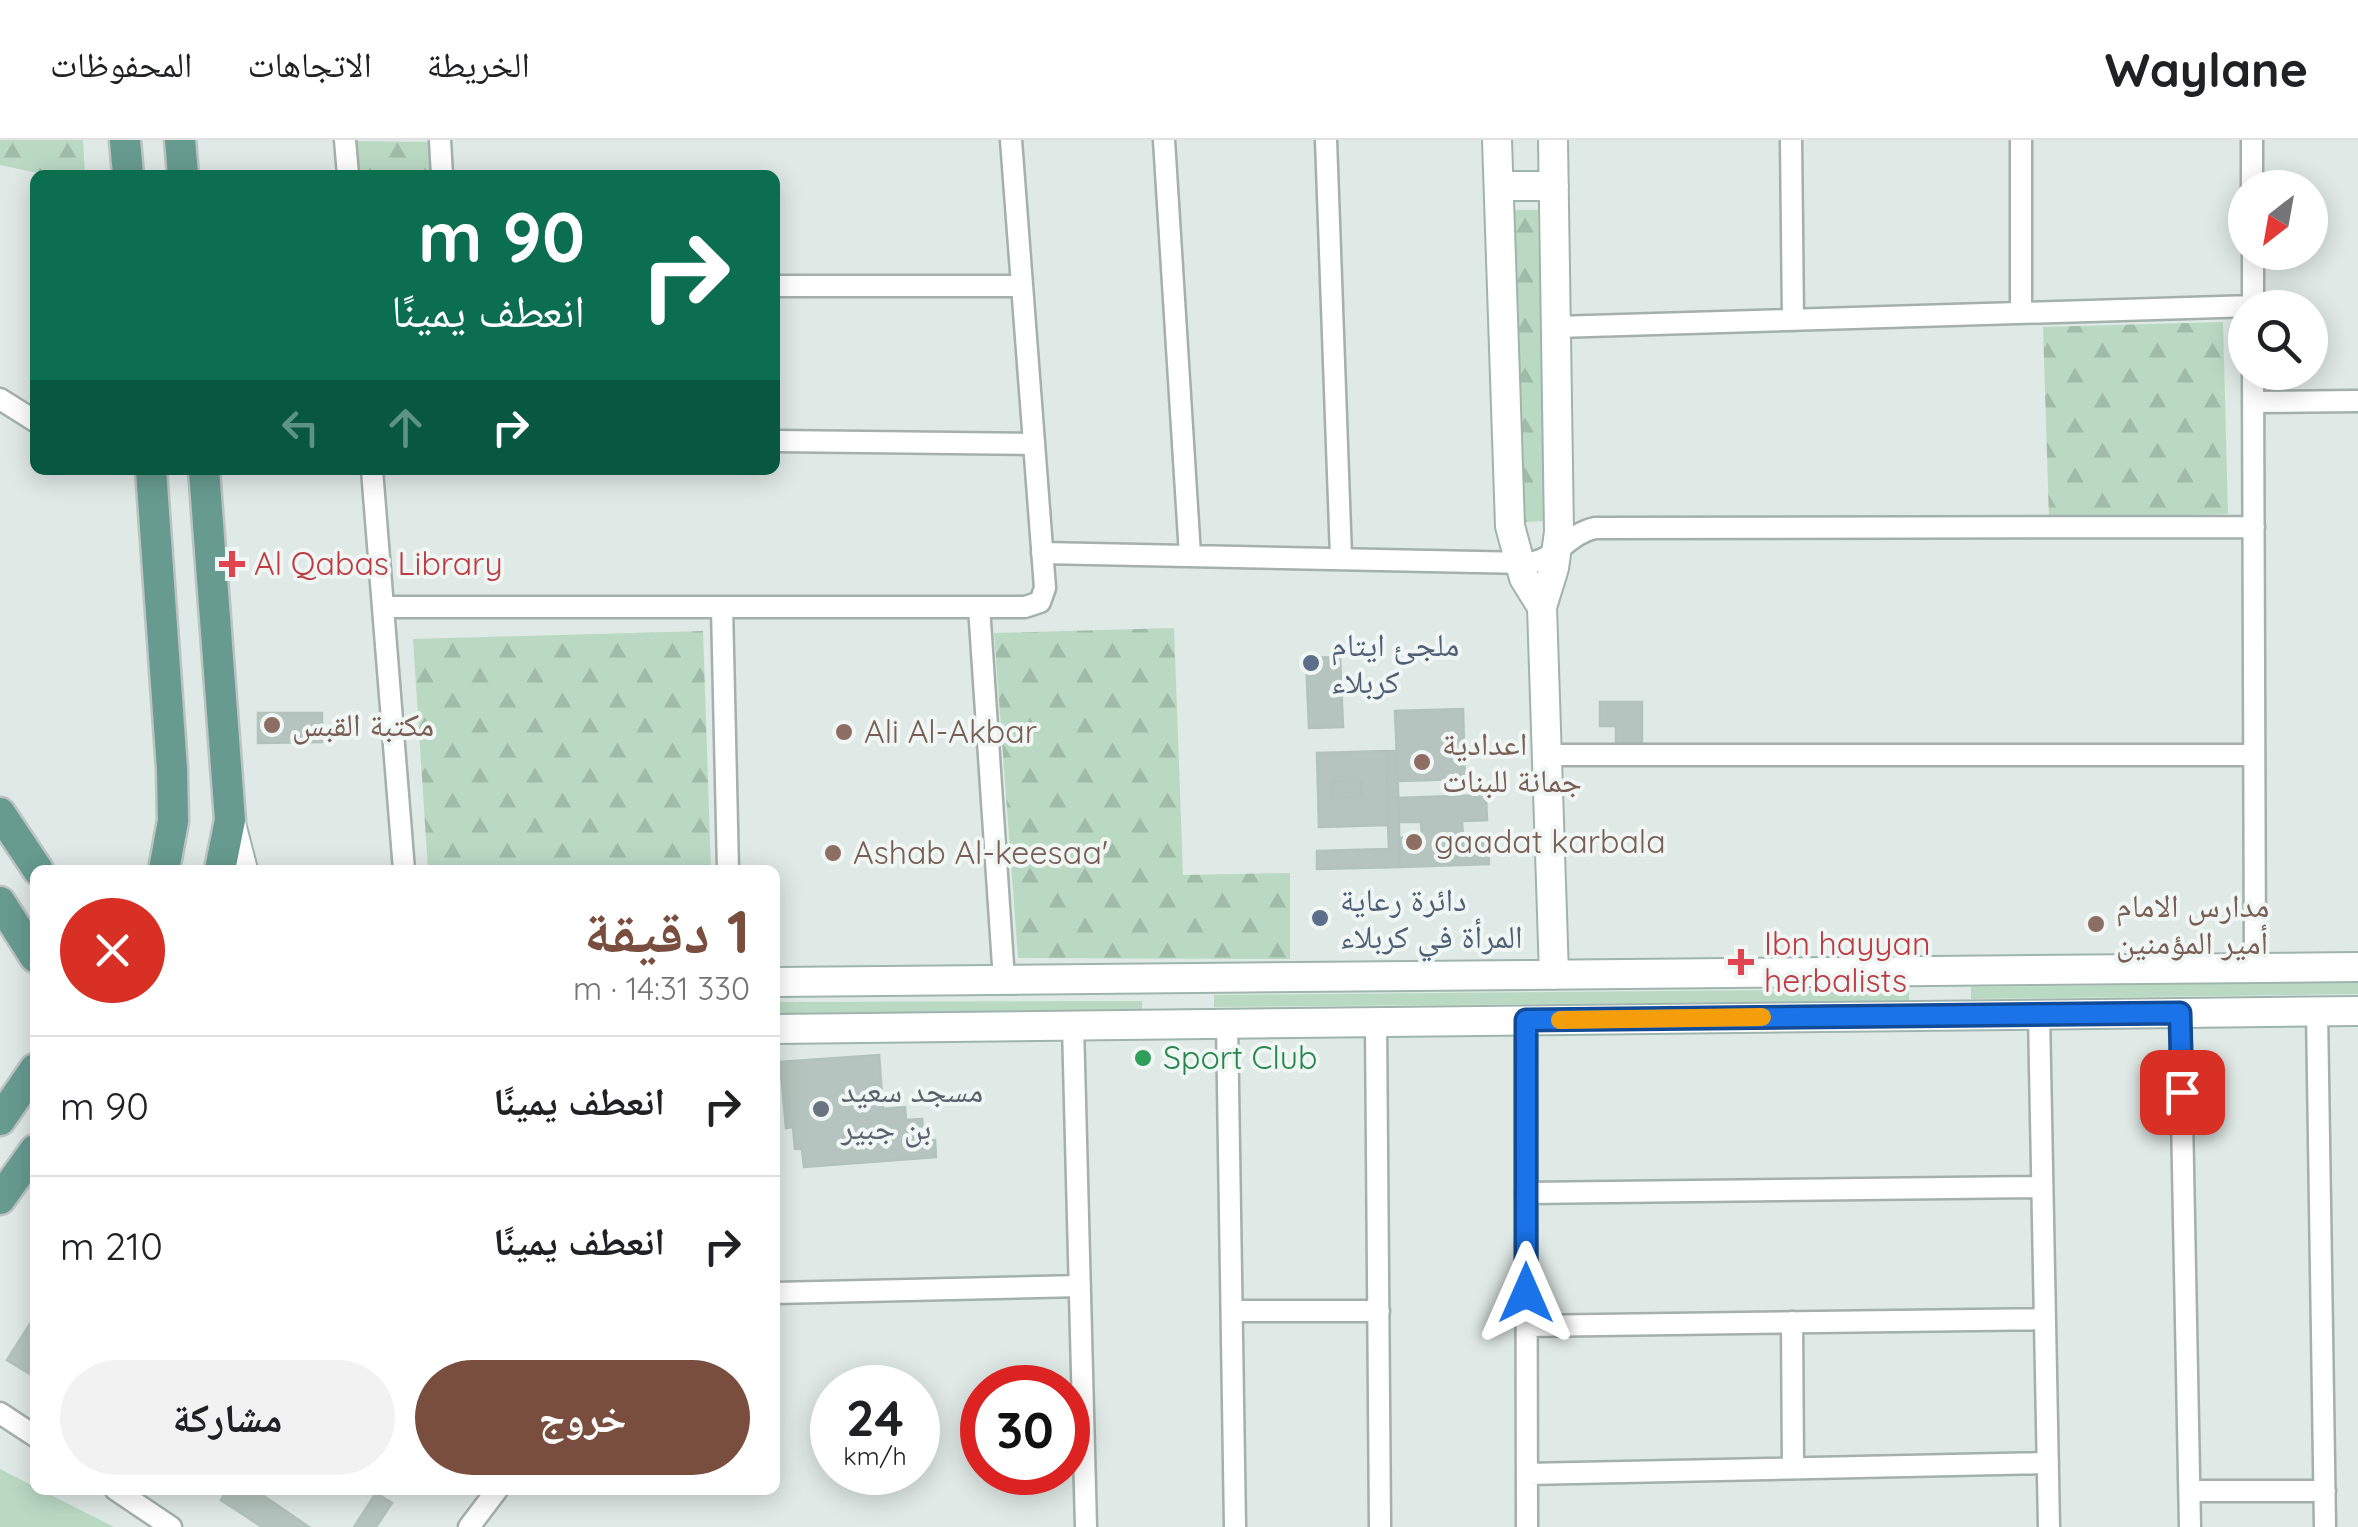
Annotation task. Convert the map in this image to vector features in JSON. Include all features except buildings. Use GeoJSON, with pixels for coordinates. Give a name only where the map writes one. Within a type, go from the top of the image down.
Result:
{"type":"FeatureCollection","features":[{"type":"Feature","properties":{"kind":"main road"},"geometry":{"type":"LineString","coordinates":[[125,140],[128,170]]}},
{"type":"Feature","properties":{"kind":"main road"},"geometry":{"type":"LineString","coordinates":[[180,140],[182,170]]}},
{"type":"Feature","properties":{"kind":"main road"},"geometry":{"type":"LineString","coordinates":[[1497,140],[1510,526],[1518,562],[1542,607]]}},
{"type":"Feature","properties":{"kind":"main road"},"geometry":{"type":"LineString","coordinates":[[1553,140],[1558,550],[1542,607],[1554,975]]}},
{"type":"Feature","properties":{"kind":"main road"},"geometry":{"type":"LineString","coordinates":[[1499,186],[1554,186]]}},
{"type":"Feature","properties":{"kind":"main road"},"geometry":{"type":"LineString","coordinates":[[151,475],[174,821],[165,865]]}},
{"type":"Feature","properties":{"kind":"main road"},"geometry":{"type":"LineString","coordinates":[[204,475],[230,820],[242,865]]}},
{"type":"Feature","properties":{"kind":"main road"},"geometry":{"type":"LineString","coordinates":[[164,636],[175,642],[200,640],[215,622]]}},
{"type":"Feature","properties":{"kind":"main road"},"geometry":{"type":"LineString","coordinates":[[167,681],[189,670],[212,677],[220,687]]}},
{"type":"Feature","properties":{"kind":"main road"},"geometry":{"type":"LineString","coordinates":[[0,813],[35,865]]}},
{"type":"Feature","properties":{"kind":"main road"},"geometry":{"type":"LineString","coordinates":[[221,865],[230,820]]}},
{"type":"Feature","properties":{"kind":"main road"},"geometry":{"type":"LineString","coordinates":[[0,902],[30,948]]}},
{"type":"Feature","properties":{"kind":"main road"},"geometry":{"type":"LineString","coordinates":[[780,982],[2358,967]]}},
{"type":"Feature","properties":{"kind":"main road"},"geometry":{"type":"LineString","coordinates":[[1967,1015],[1957,998],[1957,988],[1968,970]]}},
{"type":"Feature","properties":{"kind":"main road"},"geometry":{"type":"LineString","coordinates":[[1914,971],[1924,988],[1924,998],[1915,1016]]}},
{"type":"Feature","properties":{"kind":"main road"},"geometry":{"type":"LineString","coordinates":[[1154,1024],[1166,1007],[1158,978]]}},
{"type":"Feature","properties":{"kind":"main road"},"geometry":{"type":"LineString","coordinates":[[1207,978],[1198,996],[1204,1016],[1220,1023]]}},
{"type":"Feature","properties":{"kind":"main road"},"geometry":{"type":"LineString","coordinates":[[780,1029],[2358,1011]]}},
{"type":"Feature","properties":{"kind":"main road"},"geometry":{"type":"LineString","coordinates":[[0,1120],[30,1076]]}},
{"type":"Feature","properties":{"kind":"main road"},"geometry":{"type":"LineString","coordinates":[[0,1199],[30,1157]]}},
{"type":"Feature","properties":{"kind":"street"},"geometry":{"type":"LineString","coordinates":[[345,140],[348,170]]}},
{"type":"Feature","properties":{"kind":"street"},"geometry":{"type":"LineString","coordinates":[[440,140],[442,170]]}},
{"type":"Feature","properties":{"kind":"street"},"geometry":{"type":"LineString","coordinates":[[383,606],[1030,607],[1040,602],[1045,594],[1011,140]]}},
{"type":"Feature","properties":{"kind":"street"},"geometry":{"type":"LineString","coordinates":[[1164,140],[1190,555]]}},
{"type":"Feature","properties":{"kind":"street"},"geometry":{"type":"LineString","coordinates":[[1326,140],[1341,558]]}},
{"type":"Feature","properties":{"kind":"street"},"geometry":{"type":"LineString","coordinates":[[1791,140],[1794,320]]}},
{"type":"Feature","properties":{"kind":"street"},"geometry":{"type":"LineString","coordinates":[[2021,140],[2021,313]]}},
{"type":"Feature","properties":{"kind":"street"},"geometry":{"type":"LineString","coordinates":[[2252,140],[2252,170]]}},
{"type":"Feature","properties":{"kind":"street"},"geometry":{"type":"LineString","coordinates":[[780,286],[1022,286]]}},
{"type":"Feature","properties":{"kind":"street"},"geometry":{"type":"LineString","coordinates":[[1556,327],[2228,308]]}},
{"type":"Feature","properties":{"kind":"street"},"geometry":{"type":"LineString","coordinates":[[2253,390],[2255,968]]}},
{"type":"Feature","properties":{"kind":"street"},"geometry":{"type":"LineString","coordinates":[[0,399],[30,418]]}},
{"type":"Feature","properties":{"kind":"street"},"geometry":{"type":"LineString","coordinates":[[2253,402],[2358,401]]}},
{"type":"Feature","properties":{"kind":"street"},"geometry":{"type":"LineString","coordinates":[[780,440],[1034,444]]}},
{"type":"Feature","properties":{"kind":"street"},"geometry":{"type":"LineString","coordinates":[[372,475],[404,865]]}},
{"type":"Feature","properties":{"kind":"street"},"geometry":{"type":"LineString","coordinates":[[1042,552],[1518,562],[1543,560],[1574,535],[1595,528],[2254,527]]}},
{"type":"Feature","properties":{"kind":"street"},"geometry":{"type":"LineString","coordinates":[[722,607],[728,865]]}},
{"type":"Feature","properties":{"kind":"street"},"geometry":{"type":"LineString","coordinates":[[979,607],[1004,980]]}},
{"type":"Feature","properties":{"kind":"street"},"geometry":{"type":"LineString","coordinates":[[1548,755],[2254,755]]}},
{"type":"Feature","properties":{"kind":"street"},"geometry":{"type":"LineString","coordinates":[[2317,1011],[2326,1527]]}},
{"type":"Feature","properties":{"kind":"street"},"geometry":{"type":"LineString","coordinates":[[2180,1013],[2190,1527]]}},
{"type":"Feature","properties":{"kind":"street"},"geometry":{"type":"LineString","coordinates":[[2039,1014],[2049,1527]]}},
{"type":"Feature","properties":{"kind":"street"},"geometry":{"type":"LineString","coordinates":[[1526,1020],[1527,1527]]}},
{"type":"Feature","properties":{"kind":"street"},"geometry":{"type":"LineString","coordinates":[[1376,1022],[1380,1527]]}},
{"type":"Feature","properties":{"kind":"street"},"geometry":{"type":"LineString","coordinates":[[1220,1023],[1232,1310],[1235,1527]]}},
{"type":"Feature","properties":{"kind":"street"},"geometry":{"type":"LineString","coordinates":[[1073,1025],[1086,1527]]}},
{"type":"Feature","properties":{"kind":"street"},"geometry":{"type":"LineString","coordinates":[[1526,1193],[2042,1187]]}},
{"type":"Feature","properties":{"kind":"street"},"geometry":{"type":"LineString","coordinates":[[780,1293],[1080,1286]]}},
{"type":"Feature","properties":{"kind":"street"},"geometry":{"type":"LineString","coordinates":[[1232,1310],[1379,1311]]}},
{"type":"Feature","properties":{"kind":"street"},"geometry":{"type":"LineString","coordinates":[[1526,1326],[2045,1319]]}},
{"type":"Feature","properties":{"kind":"street"},"geometry":{"type":"LineString","coordinates":[[1792,1322],[1793,1468]]}},
{"type":"Feature","properties":{"kind":"street"},"geometry":{"type":"LineString","coordinates":[[0,1413],[30,1433]]}},
{"type":"Feature","properties":{"kind":"street"},"geometry":{"type":"LineString","coordinates":[[1527,1474],[2048,1463]]}},
{"type":"Feature","properties":{"kind":"street"},"geometry":{"type":"LineString","coordinates":[[2190,1492],[2325,1492]]}},
{"type":"Feature","properties":{"kind":"street"},"geometry":{"type":"LineString","coordinates":[[124,1495],[172,1527]]}},
{"type":"Feature","properties":{"kind":"street"},"geometry":{"type":"LineString","coordinates":[[469,1527],[493,1495]]}},
{"type":"Feature","properties":{"kind":"green space"},"geometry":{"type":"Polygon","coordinates":[[[0,140],[83,140],[85,170],[30,171],[0,165],[0,140]]]}},
{"type":"Feature","properties":{"kind":"green space"},"geometry":{"type":"Polygon","coordinates":[[[356,141],[431,142],[433,170],[359,170],[356,141]]]}},
{"type":"Feature","properties":{"kind":"green space"},"geometry":{"type":"Polygon","coordinates":[[[1514,210],[1538,210],[1545,521],[1522,522],[1514,210]]]}},
{"type":"Feature","properties":{"kind":"green space"},"geometry":{"type":"Polygon","coordinates":[[[2223,322],[2228,514],[2049,519],[2043,327],[2223,322]]]}},
{"type":"Feature","properties":{"kind":"green space"},"geometry":{"type":"Polygon","coordinates":[[[1174,628],[1183,875],[1290,873],[1290,959],[1018,958],[994,633],[1174,628]]]}},
{"type":"Feature","properties":{"kind":"green space"},"geometry":{"type":"Polygon","coordinates":[[[703,631],[711,865],[428,865],[413,639],[703,631]]]}},
{"type":"Feature","properties":{"kind":"green space"},"geometry":{"type":"Polygon","coordinates":[[[2358,982],[2358,994],[1971,999],[1971,987],[2358,982]]]}},
{"type":"Feature","properties":{"kind":"green space"},"geometry":{"type":"Polygon","coordinates":[[[1909,989],[1909,1001],[1214,1007],[1214,995],[1909,989]]]}},
{"type":"Feature","properties":{"kind":"green space"},"geometry":{"type":"Polygon","coordinates":[[[1142,1001],[1142,1013],[780,1015],[780,1002],[1142,1001]]]}},
{"type":"Feature","properties":{"kind":"green space"},"geometry":{"type":"Polygon","coordinates":[[[0,1469],[30,1484],[30,1495],[51,1495],[114,1527],[0,1527],[0,1469]]]}},
{"type":"Feature","properties":{"kind":"slow traffic"},"geometry":{"type":"LineString","coordinates":[[1560,1020],[1762,1017]]}},
{"type":"Feature","properties":{"kind":"place","name":"Al Qabas Library"},"geometry":{"type":"Point","coordinates":[232,564]}},
{"type":"Feature","properties":{"kind":"place","name":"ملجئ ايتام كربلاء"},"geometry":{"type":"Point","coordinates":[1311,663]}},
{"type":"Feature","properties":{"kind":"place","name":"مكتبة القبس"},"geometry":{"type":"Point","coordinates":[272,725]}},
{"type":"Feature","properties":{"kind":"place","name":"Ali Al-Akbar"},"geometry":{"type":"Point","coordinates":[844,732]}},
{"type":"Feature","properties":{"kind":"place","name":"اعدادية جمانة للبنات"},"geometry":{"type":"Point","coordinates":[1422,762]}},
{"type":"Feature","properties":{"kind":"place","name":"gaadat karbala"},"geometry":{"type":"Point","coordinates":[1414,842]}},
{"type":"Feature","properties":{"kind":"place","name":"Ashab Al-keesaa'"},"geometry":{"type":"Point","coordinates":[833,853]}},
{"type":"Feature","properties":{"kind":"place","name":"دائرة رعاية المرأة في كربلاء"},"geometry":{"type":"Point","coordinates":[1320,918]}},
{"type":"Feature","properties":{"kind":"place","name":"مدارس الامام أمير المؤمنين"},"geometry":{"type":"Point","coordinates":[2096,924]}},
{"type":"Feature","properties":{"kind":"place","name":"Ibn hayyan herbalists"},"geometry":{"type":"Point","coordinates":[1741,962]}},
{"type":"Feature","properties":{"kind":"place","name":"Sport Club"},"geometry":{"type":"Point","coordinates":[1143,1058]}},
{"type":"Feature","properties":{"kind":"place","name":"مسجد سعيد بن جبير"},"geometry":{"type":"Point","coordinates":[821,1109]}},
{"type":"Feature","properties":{"kind":"route"},"geometry":{"type":"LineString","coordinates":[[1526,1293],[1526,1020],[2180,1013],[2182,1092]]}}]}
